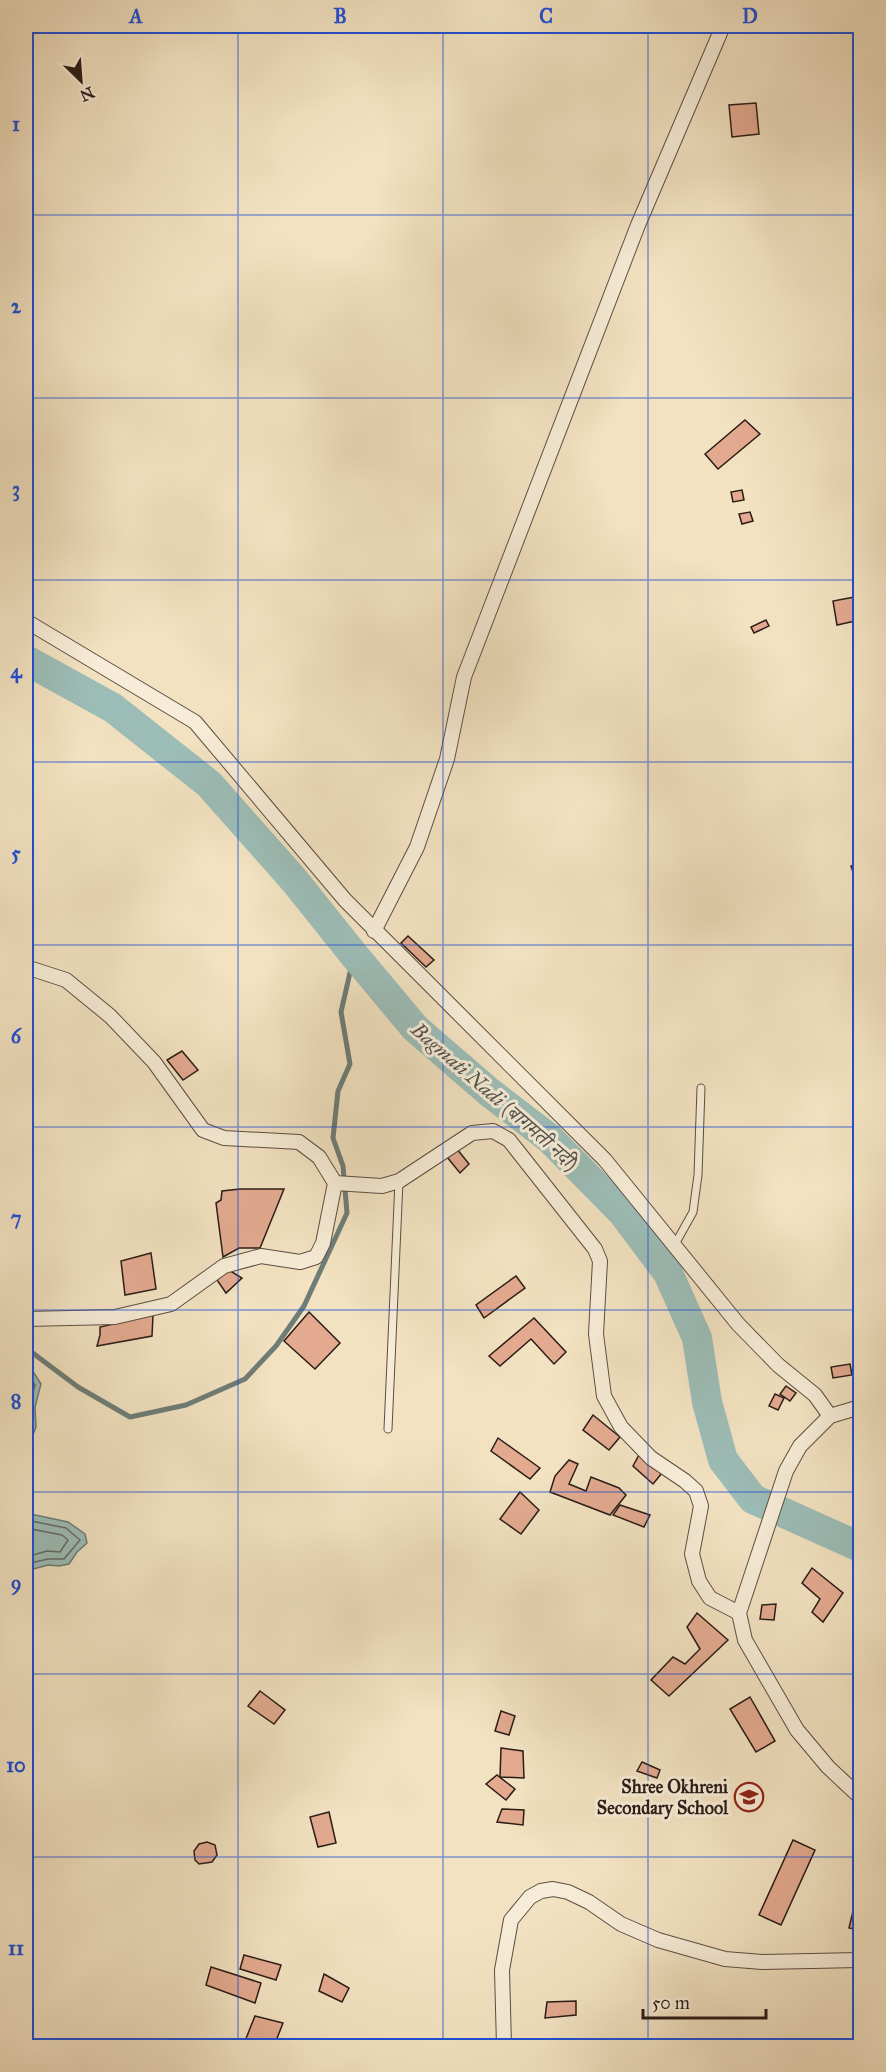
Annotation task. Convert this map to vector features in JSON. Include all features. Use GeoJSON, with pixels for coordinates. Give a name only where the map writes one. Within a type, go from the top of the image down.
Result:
{"type":"FeatureCollection","features":[{"type":"Feature","properties":{"kind":"street"},"geometry":{"type":"LineString","coordinates":[[374,930],[417,847],[447,759],[464,677],[638,225],[723,26]]}},
{"type":"Feature","properties":{"kind":"street"},"geometry":{"type":"LineString","coordinates":[[26,621],[195,722],[345,900],[605,1160],[738,1324],[777,1365],[815,1395],[830,1416]]}},
{"type":"Feature","properties":{"kind":"street"},"geometry":{"type":"LineString","coordinates":[[26,967],[66,980],[110,1016],[154,1062],[203,1130],[224,1138],[299,1142],[319,1157],[335,1183],[323,1243],[316,1257],[300,1262],[261,1256],[224,1266],[171,1304],[115,1317],[26,1319]]}},
{"type":"Feature","properties":{"kind":"street"},"geometry":{"type":"LineString","coordinates":[[335,1183],[382,1186],[399,1181],[472,1133],[493,1131],[508,1140],[595,1249],[600,1261],[596,1334],[604,1396],[621,1427],[651,1458],[696,1491],[701,1506],[692,1554],[699,1581],[710,1598],[739,1613]]}},
{"type":"Feature","properties":{"kind":"street"},"geometry":{"type":"LineString","coordinates":[[861,1407],[830,1416],[800,1446],[786,1471],[739,1613],[745,1640],[797,1730],[828,1767],[861,1797]]}},
{"type":"Feature","properties":{"kind":"street"},"geometry":{"type":"LineString","coordinates":[[504,2046],[502,1970],[511,1920],[530,1897],[541,1891],[553,1889],[568,1892],[589,1902],[621,1924],[658,1940],[725,1959],[762,1962],[861,1960]]}},
{"type":"Feature","properties":{"kind":"lane"},"geometry":{"type":"LineString","coordinates":[[674,1246],[693,1212],[698,1175],[701,1088]]}},
{"type":"Feature","properties":{"kind":"lane"},"geometry":{"type":"LineString","coordinates":[[388,1429],[399,1181]]}},
{"type":"Feature","properties":{"kind":"water"},"geometry":{"type":"Polygon","coordinates":[[[26,1369],[34,1373],[41,1384],[35,1407],[36,1427],[31,1440],[26,1442],[26,1369]]]}},
{"type":"Feature","properties":{"kind":"water"},"geometry":{"type":"Polygon","coordinates":[[[26,1513],[68,1522],[85,1534],[87,1543],[69,1564],[48,1565],[26,1571],[26,1513]]]}},
{"type":"Feature","properties":{"kind":"building"},"geometry":{"type":"Polygon","coordinates":[[[756,103],[759,134],[732,137],[729,105],[756,103]]]}},
{"type":"Feature","properties":{"kind":"building"},"geometry":{"type":"Polygon","coordinates":[[[745,420],[760,434],[718,469],[705,454],[745,420]]]}},
{"type":"Feature","properties":{"kind":"building"},"geometry":{"type":"Polygon","coordinates":[[[742,490],[744,500],[733,502],[731,492],[742,490]]]}},
{"type":"Feature","properties":{"kind":"building"},"geometry":{"type":"Polygon","coordinates":[[[750,512],[753,521],[742,524],[739,514],[750,512]]]}},
{"type":"Feature","properties":{"kind":"building"},"geometry":{"type":"Polygon","coordinates":[[[860,596],[860,620],[837,625],[833,601],[860,596]]]}},
{"type":"Feature","properties":{"kind":"building"},"geometry":{"type":"Polygon","coordinates":[[[766,620],[769,626],[754,633],[751,627],[766,620]]]}},
{"type":"Feature","properties":{"kind":"building"},"geometry":{"type":"Polygon","coordinates":[[[860,864],[860,876],[855,878],[851,866],[860,864]]]}},
{"type":"Feature","properties":{"kind":"building"},"geometry":{"type":"Polygon","coordinates":[[[408,936],[434,960],[426,967],[401,943],[408,936]]]}},
{"type":"Feature","properties":{"kind":"building"},"geometry":{"type":"Polygon","coordinates":[[[182,1051],[198,1070],[183,1080],[167,1060],[182,1051]]]}},
{"type":"Feature","properties":{"kind":"building"},"geometry":{"type":"Polygon","coordinates":[[[457,1149],[469,1164],[460,1173],[447,1157],[457,1149]]]}},
{"type":"Feature","properties":{"kind":"building"},"geometry":{"type":"Polygon","coordinates":[[[284,1189],[260,1248],[239,1248],[223,1257],[216,1203],[221,1200],[222,1191],[284,1189]]]}},
{"type":"Feature","properties":{"kind":"building"},"geometry":{"type":"Polygon","coordinates":[[[151,1253],[156,1289],[125,1295],[121,1261],[151,1253]]]}},
{"type":"Feature","properties":{"kind":"building"},"geometry":{"type":"Polygon","coordinates":[[[229,1270],[242,1278],[226,1293],[217,1280],[229,1270]]]}},
{"type":"Feature","properties":{"kind":"building"},"geometry":{"type":"Polygon","coordinates":[[[516,1276],[525,1288],[484,1318],[476,1305],[516,1276]]]}},
{"type":"Feature","properties":{"kind":"building"},"geometry":{"type":"Polygon","coordinates":[[[309,1312],[340,1343],[315,1369],[284,1341],[309,1312]]]}},
{"type":"Feature","properties":{"kind":"building"},"geometry":{"type":"Polygon","coordinates":[[[153,1315],[152,1336],[97,1346],[100,1327],[153,1315]]]}},
{"type":"Feature","properties":{"kind":"building"},"geometry":{"type":"Polygon","coordinates":[[[534,1318],[566,1352],[554,1364],[531,1339],[500,1366],[489,1356],[534,1318]]]}},
{"type":"Feature","properties":{"kind":"building"},"geometry":{"type":"Polygon","coordinates":[[[850,1364],[852,1375],[833,1378],[831,1367],[850,1364]]]}},
{"type":"Feature","properties":{"kind":"building"},"geometry":{"type":"Polygon","coordinates":[[[786,1386],[796,1393],[790,1401],[780,1394],[786,1386]]]}},
{"type":"Feature","properties":{"kind":"building"},"geometry":{"type":"Polygon","coordinates":[[[775,1394],[784,1398],[778,1410],[769,1406],[775,1394]]]}},
{"type":"Feature","properties":{"kind":"building"},"geometry":{"type":"Polygon","coordinates":[[[593,1415],[620,1437],[609,1450],[583,1430],[593,1415]]]}},
{"type":"Feature","properties":{"kind":"building"},"geometry":{"type":"Polygon","coordinates":[[[498,1438],[540,1468],[530,1479],[491,1451],[498,1438]]]}},
{"type":"Feature","properties":{"kind":"building"},"geometry":{"type":"Polygon","coordinates":[[[639,1455],[662,1473],[653,1484],[633,1466],[639,1455]]]}},
{"type":"Feature","properties":{"kind":"building"},"geometry":{"type":"Polygon","coordinates":[[[569,1460],[578,1464],[569,1484],[586,1491],[591,1477],[619,1488],[626,1495],[610,1515],[550,1492],[555,1476],[569,1460]]]}},
{"type":"Feature","properties":{"kind":"building"},"geometry":{"type":"Polygon","coordinates":[[[520,1492],[539,1510],[521,1534],[500,1519],[520,1492]]]}},
{"type":"Feature","properties":{"kind":"building"},"geometry":{"type":"Polygon","coordinates":[[[620,1505],[650,1515],[644,1527],[613,1515],[620,1505]]]}},
{"type":"Feature","properties":{"kind":"building"},"geometry":{"type":"Polygon","coordinates":[[[812,1568],[843,1593],[823,1622],[812,1612],[820,1599],[802,1583],[812,1568]]]}},
{"type":"Feature","properties":{"kind":"building"},"geometry":{"type":"Polygon","coordinates":[[[776,1604],[774,1620],[760,1619],[762,1605],[776,1604]]]}},
{"type":"Feature","properties":{"kind":"building"},"geometry":{"type":"Polygon","coordinates":[[[697,1613],[728,1640],[669,1696],[651,1680],[673,1657],[685,1664],[700,1649],[687,1627],[697,1613]]]}},
{"type":"Feature","properties":{"kind":"building"},"geometry":{"type":"Polygon","coordinates":[[[260,1691],[285,1710],[274,1724],[248,1706],[260,1691]]]}},
{"type":"Feature","properties":{"kind":"building"},"geometry":{"type":"Polygon","coordinates":[[[750,1697],[775,1741],[756,1752],[730,1709],[750,1697]]]}},
{"type":"Feature","properties":{"kind":"building"},"geometry":{"type":"Polygon","coordinates":[[[501,1711],[515,1716],[509,1735],[495,1731],[501,1711]]]}},
{"type":"Feature","properties":{"kind":"building"},"geometry":{"type":"Polygon","coordinates":[[[501,1748],[523,1751],[524,1778],[500,1777],[501,1748]]]}},
{"type":"Feature","properties":{"kind":"building"},"geometry":{"type":"Polygon","coordinates":[[[642,1762],[660,1770],[657,1778],[637,1771],[642,1762]]]}},
{"type":"Feature","properties":{"kind":"building"},"geometry":{"type":"Polygon","coordinates":[[[497,1775],[515,1789],[506,1800],[486,1784],[497,1775]]]}},
{"type":"Feature","properties":{"kind":"building"},"geometry":{"type":"Polygon","coordinates":[[[502,1809],[524,1810],[523,1825],[497,1822],[502,1809]]]}},
{"type":"Feature","properties":{"kind":"building"},"geometry":{"type":"Polygon","coordinates":[[[329,1812],[336,1843],[318,1847],[310,1817],[329,1812]]]}},
{"type":"Feature","properties":{"kind":"building"},"geometry":{"type":"Polygon","coordinates":[[[793,1840],[815,1850],[781,1925],[759,1915],[793,1840]]]}},
{"type":"Feature","properties":{"kind":"building"},"geometry":{"type":"Polygon","coordinates":[[[207,1842],[215,1845],[217,1855],[212,1862],[199,1864],[195,1860],[194,1851],[199,1844],[207,1842]]]}},
{"type":"Feature","properties":{"kind":"building"},"geometry":{"type":"Polygon","coordinates":[[[854,1907],[860,1908],[860,1930],[849,1928],[854,1907]]]}},
{"type":"Feature","properties":{"kind":"building"},"geometry":{"type":"Polygon","coordinates":[[[244,1955],[281,1965],[276,1980],[240,1969],[244,1955]]]}},
{"type":"Feature","properties":{"kind":"building"},"geometry":{"type":"Polygon","coordinates":[[[211,1967],[261,1983],[255,2003],[206,1985],[211,1967]]]}},
{"type":"Feature","properties":{"kind":"building"},"geometry":{"type":"Polygon","coordinates":[[[324,1974],[349,1988],[342,2002],[319,1991],[324,1974]]]}},
{"type":"Feature","properties":{"kind":"building"},"geometry":{"type":"Polygon","coordinates":[[[576,2001],[576,2015],[545,2018],[547,2002],[576,2001]]]}},
{"type":"Feature","properties":{"kind":"building"},"geometry":{"type":"Polygon","coordinates":[[[255,2016],[283,2023],[274,2046],[243,2046],[255,2016]]]}},
{"type":"Feature","properties":{"kind":"waterway","name":"Bagmati Nadi (बागमती नदी)"},"geometry":{"type":"LineString","coordinates":[[26,660],[113,708],[209,784],[294,880],[415,1028],[489,1092],[549,1138],[623,1213],[668,1273],[697,1338],[707,1402],[723,1460],[753,1499],[860,1547]]}},
{"type":"Feature","properties":{"kind":"waterway"},"geometry":{"type":"LineString","coordinates":[[26,1348],[78,1387],[130,1417],[186,1405],[245,1379],[276,1346],[304,1306],[347,1213],[343,1166],[333,1138],[338,1091],[350,1064],[341,1012],[354,955]]}},
{"type":"Feature","properties":{"kind":"place","name":"Shree Okhreni Secondary School"},"geometry":{"type":"Point","coordinates":[749,1797]}}]}
